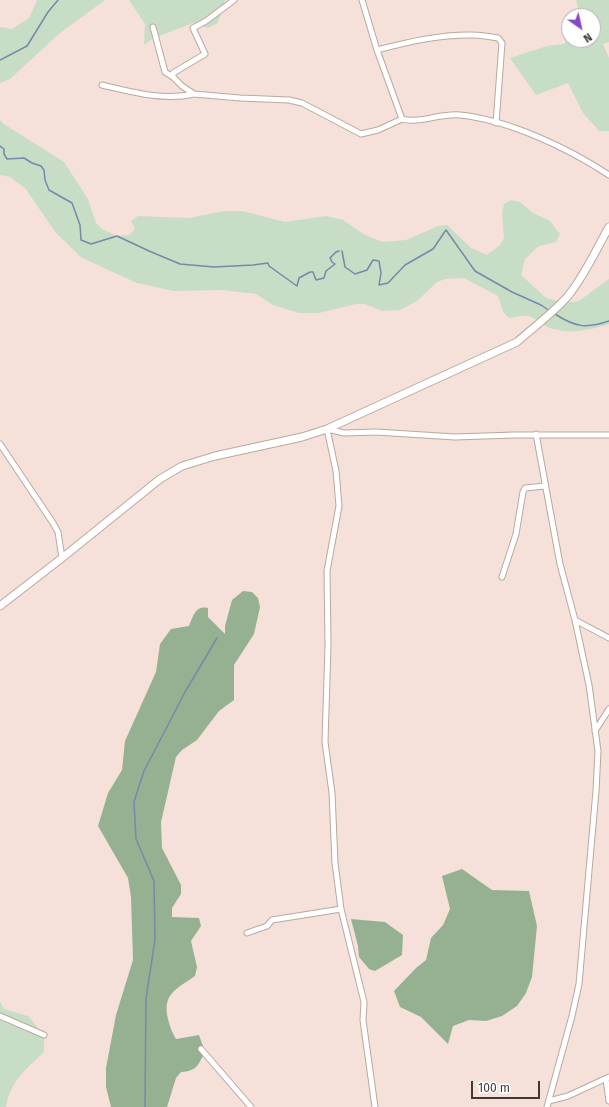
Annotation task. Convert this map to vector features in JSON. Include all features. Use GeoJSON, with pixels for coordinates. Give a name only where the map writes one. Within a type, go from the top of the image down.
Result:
{"type":"FeatureCollection","features":[{"type":"Feature","properties":{"kind":"street"},"geometry":{"type":"LineString","coordinates":[[173,76],[173,73],[205,54],[193,28],[206,21],[234,0]]}},
{"type":"Feature","properties":{"kind":"street"},"geometry":{"type":"LineString","coordinates":[[362,0],[377,50],[402,119]]}},
{"type":"Feature","properties":{"kind":"street"},"geometry":{"type":"LineString","coordinates":[[153,27],[165,72],[173,76],[182,86],[194,94]]}},
{"type":"Feature","properties":{"kind":"street"},"geometry":{"type":"LineString","coordinates":[[377,50],[414,40],[447,36],[474,35],[498,38],[502,43],[496,123]]}},
{"type":"Feature","properties":{"kind":"street"},"geometry":{"type":"LineString","coordinates":[[102,85],[132,92],[163,96],[184,96],[194,94],[289,100],[302,103],[361,134],[378,130],[402,119],[408,121],[458,114],[472,116],[539,137],[580,157],[609,175]]}},
{"type":"Feature","properties":{"kind":"street"},"geometry":{"type":"LineString","coordinates":[[0,606],[160,479],[182,466],[215,456],[302,437],[328,429],[517,342],[568,296],[587,269],[609,227]]}},
{"type":"Feature","properties":{"kind":"street"},"geometry":{"type":"LineString","coordinates":[[328,429],[344,433],[376,432],[455,437],[536,434],[609,435]]}},
{"type":"Feature","properties":{"kind":"street"},"geometry":{"type":"LineString","coordinates":[[328,429],[336,471],[340,506],[327,571],[328,646],[324,742],[332,793],[335,863],[341,909],[364,1002],[363,1020],[375,1107]]}},
{"type":"Feature","properties":{"kind":"street"},"geometry":{"type":"LineString","coordinates":[[536,434],[560,564],[575,620],[588,685],[598,751],[596,791],[579,984],[572,1016],[547,1107]]}},
{"type":"Feature","properties":{"kind":"street"},"geometry":{"type":"LineString","coordinates":[[0,444],[58,532],[62,558]]}},
{"type":"Feature","properties":{"kind":"street"},"geometry":{"type":"LineString","coordinates":[[502,577],[516,534],[523,492],[525,488],[545,486]]}},
{"type":"Feature","properties":{"kind":"street"},"geometry":{"type":"LineString","coordinates":[[575,620],[609,638]]}},
{"type":"Feature","properties":{"kind":"street"},"geometry":{"type":"LineString","coordinates":[[595,731],[609,709]]}},
{"type":"Feature","properties":{"kind":"street"},"geometry":{"type":"LineString","coordinates":[[247,933],[267,926],[272,920],[341,909]]}},
{"type":"Feature","properties":{"kind":"street"},"geometry":{"type":"LineString","coordinates":[[0,1016],[44,1035]]}},
{"type":"Feature","properties":{"kind":"street"},"geometry":{"type":"LineString","coordinates":[[201,1049],[251,1107]]}},
{"type":"Feature","properties":{"kind":"street"},"geometry":{"type":"LineString","coordinates":[[549,1101],[568,1096],[607,1078],[609,1101]]}},
{"type":"Feature","properties":{"kind":"green space"},"geometry":{"type":"Polygon","coordinates":[[[37,0],[105,0],[60,33],[10,79],[0,83],[0,27],[12,29],[29,18],[37,0]]]}},
{"type":"Feature","properties":{"kind":"green space"},"geometry":{"type":"Polygon","coordinates":[[[129,0],[225,0],[218,23],[208,28],[192,23],[159,36],[144,45],[145,24],[129,0]]]}},
{"type":"Feature","properties":{"kind":"green space"},"geometry":{"type":"Polygon","coordinates":[[[576,0],[609,0],[609,42],[603,44],[609,58],[609,131],[599,131],[583,113],[568,83],[536,95],[510,58],[547,46],[561,44],[561,48],[601,48],[601,8],[578,8],[576,0]]]}},
{"type":"Feature","properties":{"kind":"green space"},"geometry":{"type":"Polygon","coordinates":[[[0,120],[64,162],[88,199],[96,223],[102,229],[117,236],[129,235],[135,229],[131,221],[138,216],[189,218],[225,211],[242,211],[285,222],[326,216],[343,220],[365,235],[383,242],[406,240],[438,226],[447,225],[471,248],[487,255],[500,245],[504,238],[502,213],[504,204],[511,200],[520,202],[533,213],[550,221],[560,234],[556,242],[539,246],[525,259],[521,275],[546,298],[563,302],[579,301],[609,279],[609,324],[588,330],[567,331],[550,328],[528,316],[509,318],[503,312],[498,296],[464,278],[445,279],[437,282],[417,301],[400,310],[382,311],[365,304],[356,304],[319,313],[299,313],[273,305],[256,294],[222,290],[174,291],[137,283],[82,258],[56,233],[25,188],[10,177],[0,175],[0,120]]]}},
{"type":"Feature","properties":{"kind":"green space"},"geometry":{"type":"Polygon","coordinates":[[[243,591],[252,592],[258,598],[260,607],[254,634],[234,665],[234,700],[219,711],[197,740],[182,750],[176,757],[161,822],[162,848],[181,885],[181,894],[172,908],[172,917],[199,918],[201,926],[191,941],[197,967],[195,976],[177,988],[169,997],[167,1003],[168,1019],[176,1039],[199,1035],[205,1052],[194,1069],[181,1072],[176,1078],[167,1107],[111,1107],[106,1087],[106,1068],[116,1015],[133,960],[131,897],[128,878],[98,826],[108,793],[122,770],[125,741],[156,672],[160,644],[171,629],[189,626],[195,612],[200,608],[208,608],[208,617],[225,634],[225,626],[232,600],[243,591]]]}},
{"type":"Feature","properties":{"kind":"green space"},"geometry":{"type":"Polygon","coordinates":[[[462,869],[492,890],[529,891],[537,926],[532,977],[526,993],[517,1006],[502,1016],[486,1021],[469,1020],[453,1026],[448,1044],[421,1017],[400,1007],[394,991],[416,968],[426,960],[431,938],[443,925],[450,909],[442,876],[462,869]]]}},
{"type":"Feature","properties":{"kind":"green space"},"geometry":{"type":"Polygon","coordinates":[[[351,919],[385,922],[403,935],[402,955],[375,971],[369,969],[359,957],[358,946],[351,919]]]}},
{"type":"Feature","properties":{"kind":"green space"},"geometry":{"type":"Polygon","coordinates":[[[0,1002],[4,1009],[28,1016],[44,1035],[44,1052],[25,1070],[15,1083],[8,1098],[6,1107],[0,1107],[0,1002]]]}},
{"type":"Feature","properties":{"kind":"waterway"},"geometry":{"type":"LineString","coordinates":[[0,60],[27,46],[48,12],[58,0]]}},
{"type":"Feature","properties":{"kind":"waterway"},"geometry":{"type":"LineString","coordinates":[[0,146],[4,149],[4,154],[7,159],[24,158],[41,166],[44,170],[45,180],[49,190],[72,203],[80,225],[81,240],[91,244],[117,236],[180,264],[214,267],[268,263],[269,266],[297,286],[299,278],[310,272],[313,272],[316,280],[324,278],[326,271],[335,264],[330,258],[339,251]]}},
{"type":"Feature","properties":{"kind":"waterway"},"geometry":{"type":"LineString","coordinates":[[342,251],[345,267],[355,274],[367,270],[373,260],[379,261],[381,273],[379,285],[388,283],[405,265],[433,249],[446,230],[475,271],[550,311]]}},
{"type":"Feature","properties":{"kind":"waterway"},"geometry":{"type":"LineString","coordinates":[[555,314],[569,322],[587,326],[609,321]]}},
{"type":"Feature","properties":{"kind":"waterway"},"geometry":{"type":"LineString","coordinates":[[145,1107],[146,998],[155,940],[154,881],[136,839],[134,802],[144,771],[185,692],[217,638]]}}]}
